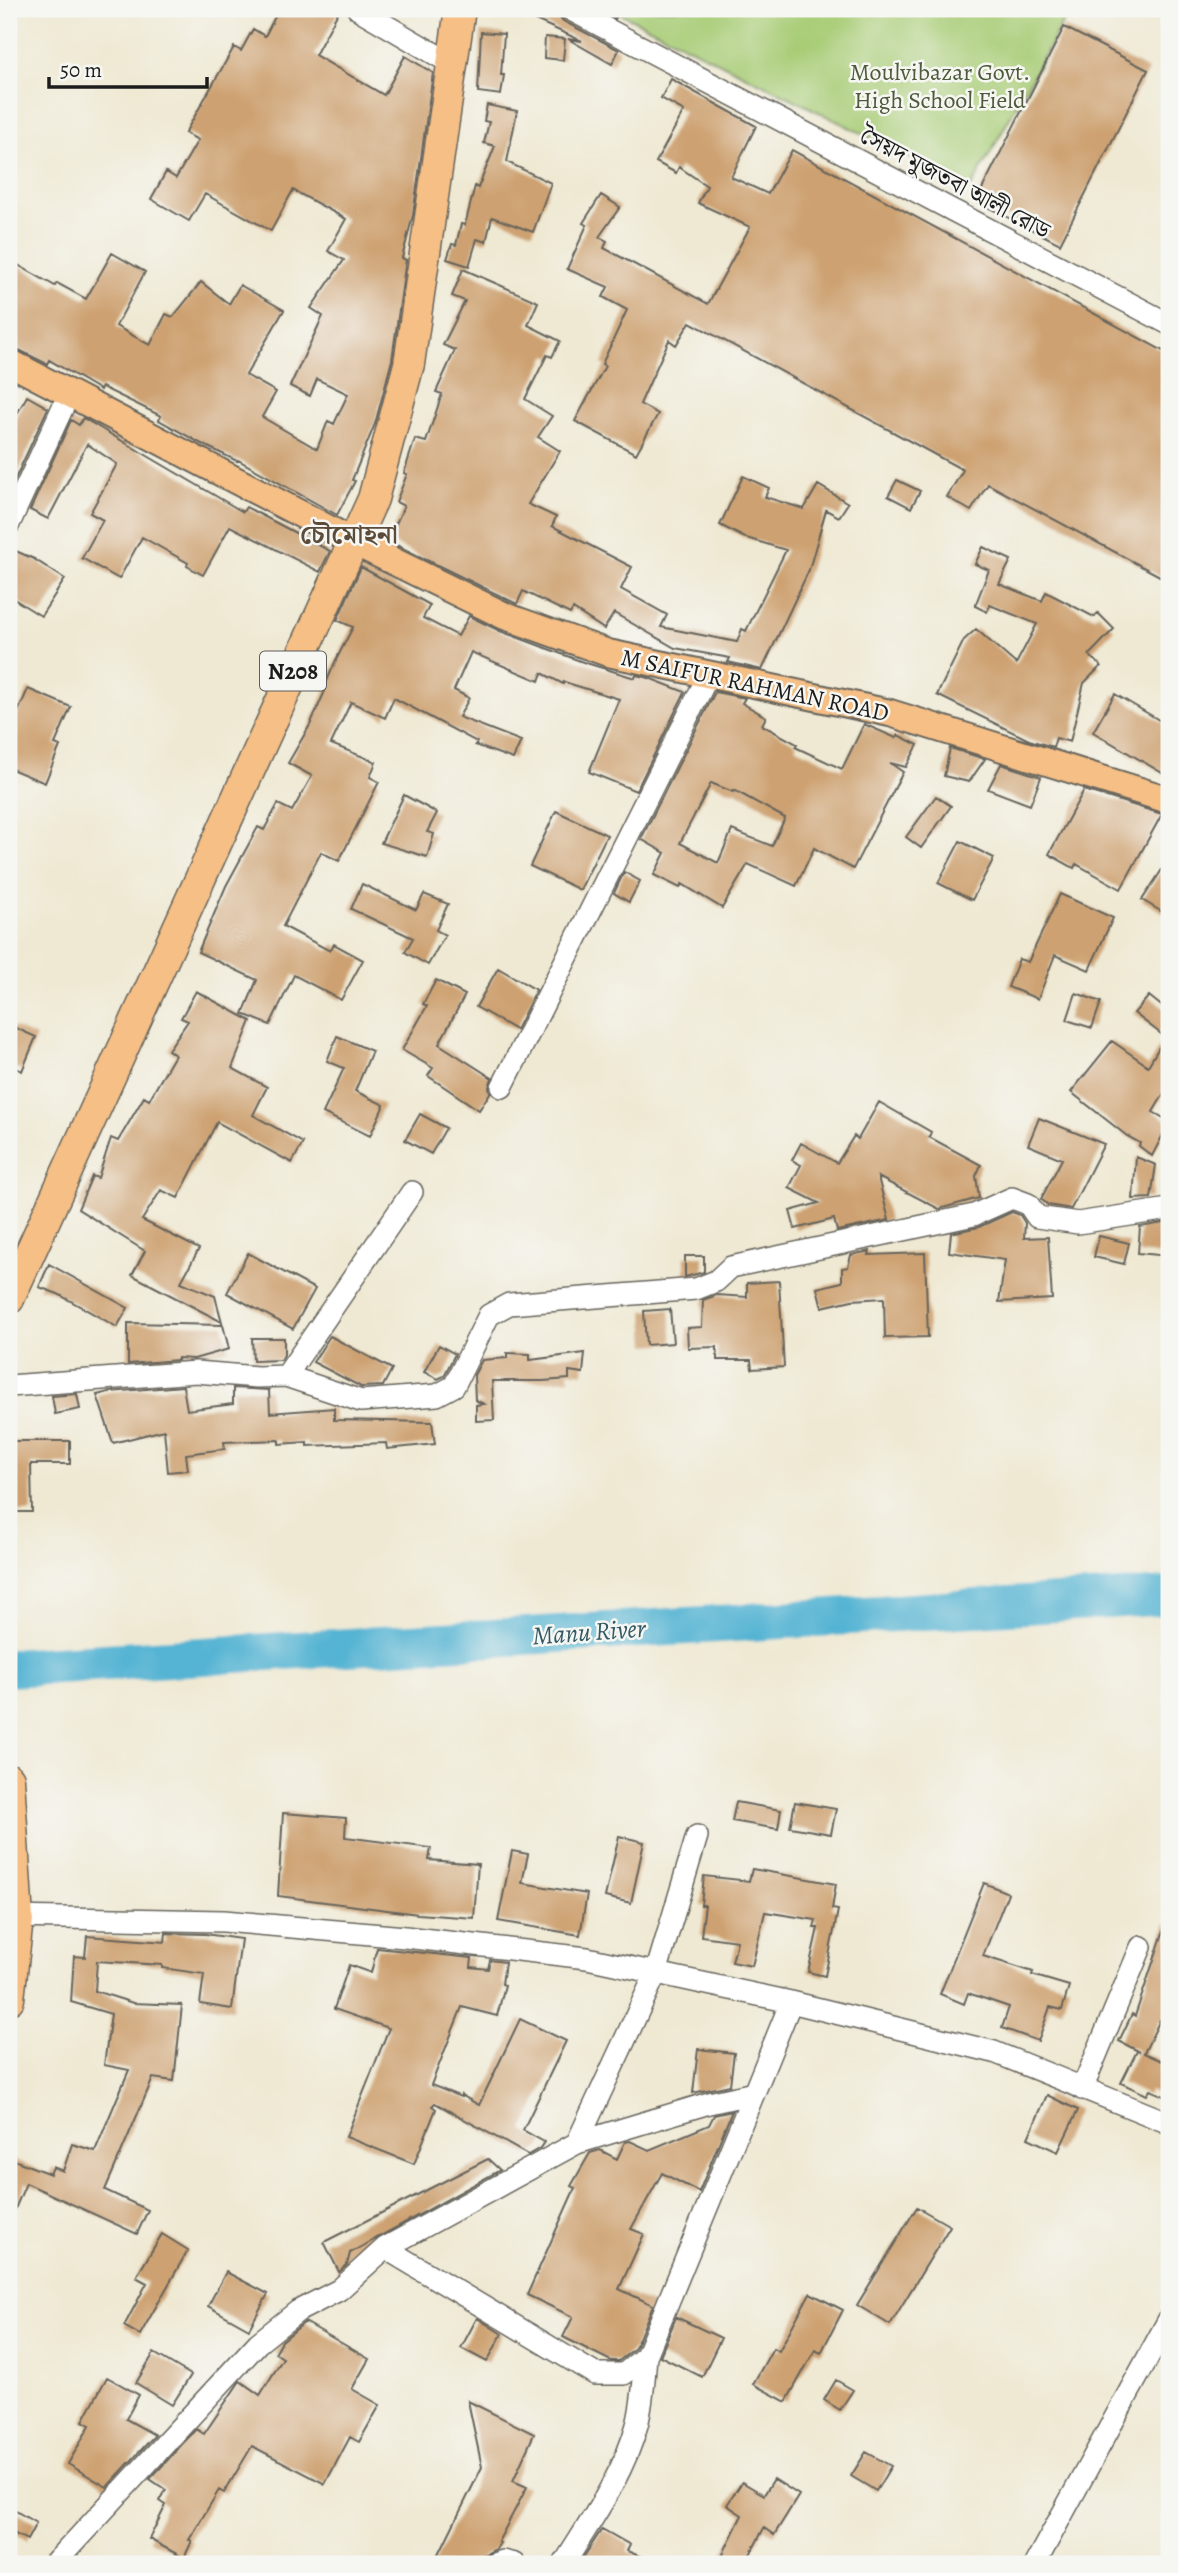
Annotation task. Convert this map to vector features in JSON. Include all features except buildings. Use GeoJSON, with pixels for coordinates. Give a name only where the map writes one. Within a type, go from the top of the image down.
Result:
{"type":"FeatureCollection","features":[{"type":"Feature","properties":{"kind":"highway","name":"N208"},"geometry":{"type":"LineString","coordinates":[[9,1298],[373,499],[409,364],[460,9]]}},
{"type":"Feature","properties":{"kind":"highway"},"geometry":{"type":"LineString","coordinates":[[9,1779],[17,1882],[9,1999]]}},
{"type":"Feature","properties":{"kind":"main road","name":"M SAIFUR RAHMAN ROAD"},"geometry":{"type":"LineString","coordinates":[[9,362],[352,541],[505,616],[608,653],[890,713],[1169,800]]}},
{"type":"Feature","properties":{"kind":"street"},"geometry":{"type":"LineString","coordinates":[[358,9],[452,64]]}},
{"type":"Feature","properties":{"kind":"street","name":"সৈয়দ মুজতবা আলী রোড"},"geometry":{"type":"LineString","coordinates":[[569,9],[1168,319]]}},
{"type":"Feature","properties":{"kind":"street"},"geometry":{"type":"LineString","coordinates":[[9,524],[69,394]]}},
{"type":"Feature","properties":{"kind":"street"},"geometry":{"type":"LineString","coordinates":[[502,1087],[709,674]]}},
{"type":"Feature","properties":{"kind":"street"},"geometry":{"type":"LineString","coordinates":[[286,1376],[412,1192]]}},
{"type":"Feature","properties":{"kind":"street"},"geometry":{"type":"LineString","coordinates":[[9,1386],[196,1372],[257,1377],[286,1376],[360,1401],[437,1395],[454,1386],[489,1315],[509,1304],[696,1289],[716,1281],[731,1267],[974,1215],[1012,1198],[1028,1204],[1037,1217],[1078,1223],[1169,1209]]}},
{"type":"Feature","properties":{"kind":"street"},"geometry":{"type":"LineString","coordinates":[[9,1267],[54,1199]]}},
{"type":"Feature","properties":{"kind":"street"},"geometry":{"type":"LineString","coordinates":[[577,2143],[656,1973],[697,1836]]}},
{"type":"Feature","properties":{"kind":"street"},"geometry":{"type":"LineString","coordinates":[[14,1918],[224,1921],[405,1937],[587,1958],[791,2002],[994,2052],[1169,2123]]}},
{"type":"Feature","properties":{"kind":"street"},"geometry":{"type":"LineString","coordinates":[[1082,2089],[1141,1947]]}},
{"type":"Feature","properties":{"kind":"street"},"geometry":{"type":"LineString","coordinates":[[564,2564],[612,2486],[637,2427],[646,2356],[791,2002]]}},
{"type":"Feature","properties":{"kind":"street"},"geometry":{"type":"LineString","coordinates":[[54,2564],[258,2343],[298,2311],[339,2290],[385,2248],[577,2143],[709,2103],[754,2093]]}},
{"type":"Feature","properties":{"kind":"street"},"geometry":{"type":"LineString","coordinates":[[385,2248],[595,2374],[624,2374],[646,2356]]}},
{"type":"Feature","properties":{"kind":"street"},"geometry":{"type":"LineString","coordinates":[[1035,2564],[1169,2319]]}},
{"type":"Feature","properties":{"kind":"street"},"geometry":{"type":"LineString","coordinates":[[494,2564],[502,2561],[514,2564]]}},
{"type":"Feature","properties":{"kind":"green space","name":"Moulvibazar Govt. High School Field"},"geometry":{"type":"Polygon","coordinates":[[[612,9],[1070,9],[971,188],[612,9]]]}},
{"type":"Feature","properties":{"kind":"waterway","name":"Manu River"},"geometry":{"type":"LineString","coordinates":[[9,1668],[1169,1596]]}},
{"type":"Feature","properties":{"kind":"district","name":"চৌমোহনা"},"geometry":{"type":"Point","coordinates":[349,534]}}]}
